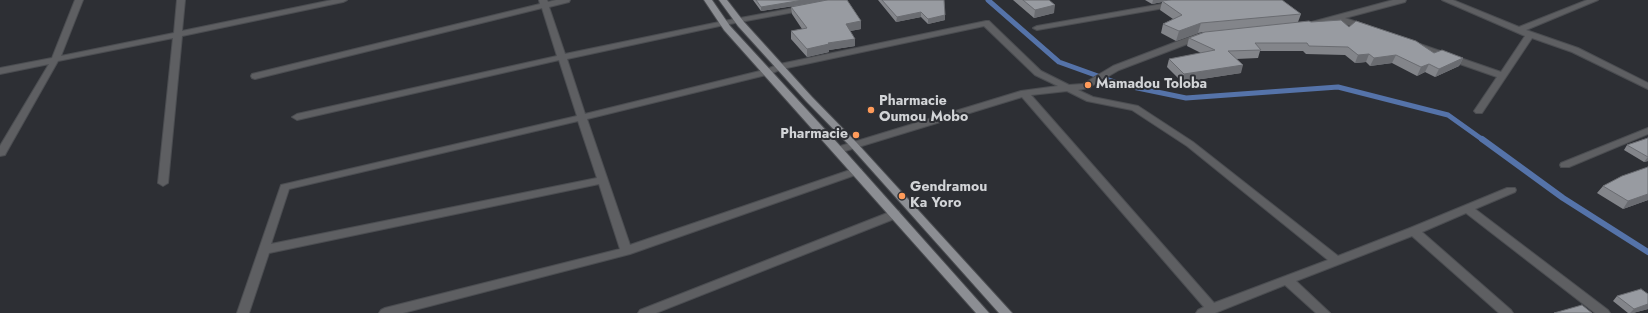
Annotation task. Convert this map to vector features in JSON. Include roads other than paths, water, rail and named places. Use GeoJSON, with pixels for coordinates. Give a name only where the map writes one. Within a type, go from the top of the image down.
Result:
{"type":"FeatureCollection","features":[{"type":"Feature","properties":{"kind":"main road"},"geometry":{"type":"LineString","coordinates":[[708,0],[724,23],[767,72],[983,313]]}},
{"type":"Feature","properties":{"kind":"main road"},"geometry":{"type":"LineString","coordinates":[[723,0],[738,21],[853,144],[1006,313]]}},
{"type":"Feature","properties":{"kind":"street"},"geometry":{"type":"LineString","coordinates":[[1,153],[55,60],[79,0]]}},
{"type":"Feature","properties":{"kind":"street"},"geometry":{"type":"LineString","coordinates":[[163,183],[181,0]]}},
{"type":"Feature","properties":{"kind":"street"},"geometry":{"type":"LineString","coordinates":[[0,71],[343,0]]}},
{"type":"Feature","properties":{"kind":"street"},"geometry":{"type":"LineString","coordinates":[[255,76],[543,2],[566,0]]}},
{"type":"Feature","properties":{"kind":"street"},"geometry":{"type":"LineString","coordinates":[[1037,28],[1170,5],[1181,0]]}},
{"type":"Feature","properties":{"kind":"street"},"geometry":{"type":"LineString","coordinates":[[1303,26],[1402,0]]}},
{"type":"Feature","properties":{"kind":"street"},"geometry":{"type":"LineString","coordinates":[[1446,0],[1530,35],[1574,50],[1648,86]]}},
{"type":"Feature","properties":{"kind":"street"},"geometry":{"type":"LineString","coordinates":[[1519,30],[1594,0]]}},
{"type":"Feature","properties":{"kind":"street"},"geometry":{"type":"LineString","coordinates":[[543,2],[626,251]]}},
{"type":"Feature","properties":{"kind":"street"},"geometry":{"type":"LineString","coordinates":[[297,117],[562,57],[724,23],[816,6]]}},
{"type":"Feature","properties":{"kind":"street"},"geometry":{"type":"LineString","coordinates":[[1336,18],[1372,31]]}},
{"type":"Feature","properties":{"kind":"street"},"geometry":{"type":"LineString","coordinates":[[243,313],[284,187],[581,118],[767,72],[780,67],[986,23],[1038,73],[1090,99],[1135,108],[1190,144],[1337,261]]}},
{"type":"Feature","properties":{"kind":"street"},"geometry":{"type":"LineString","coordinates":[[838,150],[853,144],[1024,93],[1084,86],[1116,68],[1200,36],[1208,35]]}},
{"type":"Feature","properties":{"kind":"street"},"geometry":{"type":"LineString","coordinates":[[1479,111],[1530,35]]}},
{"type":"Feature","properties":{"kind":"street"},"geometry":{"type":"LineString","coordinates":[[1408,43],[1503,76]]}},
{"type":"Feature","properties":{"kind":"street"},"geometry":{"type":"LineString","coordinates":[[1024,93],[1207,311],[1414,231],[1511,190]]}},
{"type":"Feature","properties":{"kind":"street"},"geometry":{"type":"LineString","coordinates":[[1565,165],[1648,131]]}},
{"type":"Feature","properties":{"kind":"street"},"geometry":{"type":"LineString","coordinates":[[385,313],[626,251],[857,171]]}},
{"type":"Feature","properties":{"kind":"street"},"geometry":{"type":"LineString","coordinates":[[264,250],[602,180]]}},
{"type":"Feature","properties":{"kind":"street"},"geometry":{"type":"LineString","coordinates":[[1467,209],[1604,313]]}},
{"type":"Feature","properties":{"kind":"street"},"geometry":{"type":"LineString","coordinates":[[644,313],[895,214]]}},
{"type":"Feature","properties":{"kind":"street"},"geometry":{"type":"LineString","coordinates":[[1414,231],[1507,313]]}},
{"type":"Feature","properties":{"kind":"street"},"geometry":{"type":"LineString","coordinates":[[1287,280],[1324,313]]}},
{"type":"Feature","properties":{"kind":"waterway"},"geometry":{"type":"LineString","coordinates":[[988,0],[1059,62],[1123,85],[1186,98],[1338,87],[1448,115],[1483,140]]}},
{"type":"Feature","properties":{"kind":"waterway"},"geometry":{"type":"LineString","coordinates":[[1482,139],[1563,198],[1648,252]]}},
{"type":"Feature","properties":{"kind":"place","name":"Mamadou Toloba"},"geometry":{"type":"Point","coordinates":[1088,85]}},
{"type":"Feature","properties":{"kind":"place","name":"Pharmacie Oumou Mobo"},"geometry":{"type":"Point","coordinates":[871,110]}},
{"type":"Feature","properties":{"kind":"place","name":"Pharmacie"},"geometry":{"type":"Point","coordinates":[856,135]}},
{"type":"Feature","properties":{"kind":"place","name":"Gendramou Ka Yoro"},"geometry":{"type":"Point","coordinates":[902,196]}}]}
